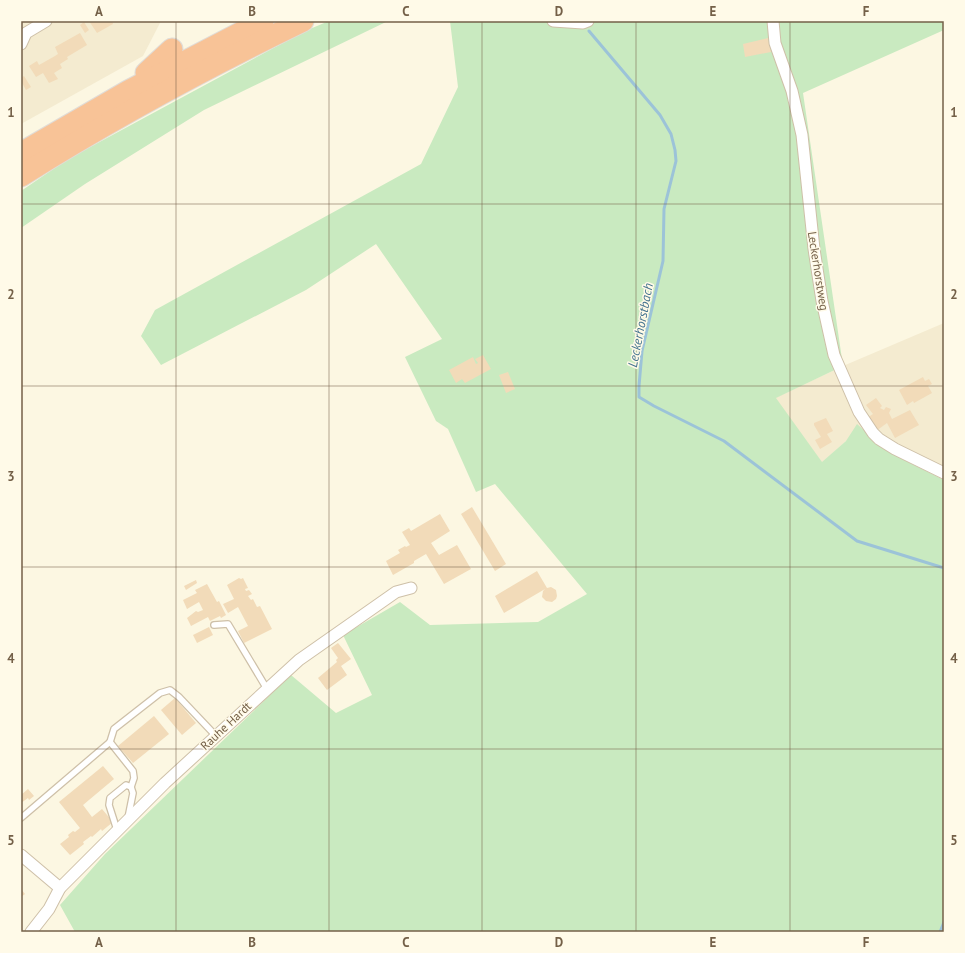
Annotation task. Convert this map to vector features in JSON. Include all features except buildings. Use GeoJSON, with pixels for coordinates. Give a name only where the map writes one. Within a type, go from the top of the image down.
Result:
{"type":"FeatureCollection","features":[{"type":"Feature","properties":{"kind":"highway"},"geometry":{"type":"LineString","coordinates":[[21,153],[128,91],[263,21]]}},
{"type":"Feature","properties":{"kind":"highway"},"geometry":{"type":"LineString","coordinates":[[21,176],[140,105],[303,21]]}},
{"type":"Feature","properties":{"kind":"highway"},"geometry":{"type":"LineString","coordinates":[[128,91],[172,49]]}},
{"type":"Feature","properties":{"kind":"street"},"geometry":{"type":"LineString","coordinates":[[21,44],[26,33],[46,21]]}},
{"type":"Feature","properties":{"kind":"street"},"geometry":{"type":"LineString","coordinates":[[554,21],[583,23],[588,21]]}},
{"type":"Feature","properties":{"kind":"street","name":"Leckerhorstweg"},"geometry":{"type":"LineString","coordinates":[[773,21],[775,43],[792,92],[802,135],[814,249],[834,355],[859,412],[873,433],[879,439],[895,449],[944,474]]}},
{"type":"Feature","properties":{"kind":"street","name":"Rauhe Hardt"},"geometry":{"type":"LineString","coordinates":[[31,932],[49,909],[60,888],[165,783],[267,689],[305,656],[396,592],[411,588]]}},
{"type":"Feature","properties":{"kind":"street"},"geometry":{"type":"LineString","coordinates":[[21,855],[60,888]]}},
{"type":"Feature","properties":{"kind":"lane"},"geometry":{"type":"LineString","coordinates":[[214,625],[228,624],[267,689]]}},
{"type":"Feature","properties":{"kind":"lane"},"geometry":{"type":"LineString","coordinates":[[21,818],[110,742],[114,729],[160,693],[170,690],[179,697],[216,736]]}},
{"type":"Feature","properties":{"kind":"lane"},"geometry":{"type":"LineString","coordinates":[[110,742],[134,771],[134,778],[131,787],[133,792],[128,820]]}},
{"type":"Feature","properties":{"kind":"lane"},"geometry":{"type":"LineString","coordinates":[[117,830],[109,806],[110,798],[126,785],[131,787]]}},
{"type":"Feature","properties":{"kind":"shaded area"},"geometry":{"type":"Polygon","coordinates":[[[21,21],[161,21],[143,56],[21,124],[21,21]]]}},
{"type":"Feature","properties":{"kind":"shaded area"},"geometry":{"type":"Polygon","coordinates":[[[944,323],[944,480],[900,458],[846,441],[822,463],[775,398],[843,366],[944,323]]]}},
{"type":"Feature","properties":{"kind":"green space"},"geometry":{"type":"Polygon","coordinates":[[[329,21],[388,21],[204,110],[85,184],[21,228],[21,191],[68,159],[305,31],[329,21]]]}},
{"type":"Feature","properties":{"kind":"green space"},"geometry":{"type":"Polygon","coordinates":[[[450,21],[944,21],[944,30],[803,93],[843,366],[776,398],[822,462],[846,441],[857,424],[876,441],[900,458],[944,480],[944,932],[75,932],[60,905],[105,854],[291,675],[336,713],[372,695],[343,635],[400,602],[430,625],[538,622],[587,594],[495,484],[476,492],[448,429],[436,421],[405,357],[442,339],[376,244],[306,290],[161,365],[141,336],[155,310],[421,164],[458,87],[450,21]]]}},
{"type":"Feature","properties":{"kind":"waterway","name":"Leckerhorstbach"},"geometry":{"type":"LineString","coordinates":[[589,31],[660,115],[671,134],[675,150],[676,161],[664,209],[663,261],[642,351],[639,397],[724,441],[857,541],[944,568]]}},
{"type":"Feature","properties":{"kind":"waterway","name":"Leckerhorstbach"},"geometry":{"type":"LineString","coordinates":[[940,932],[944,922]]}}]}
